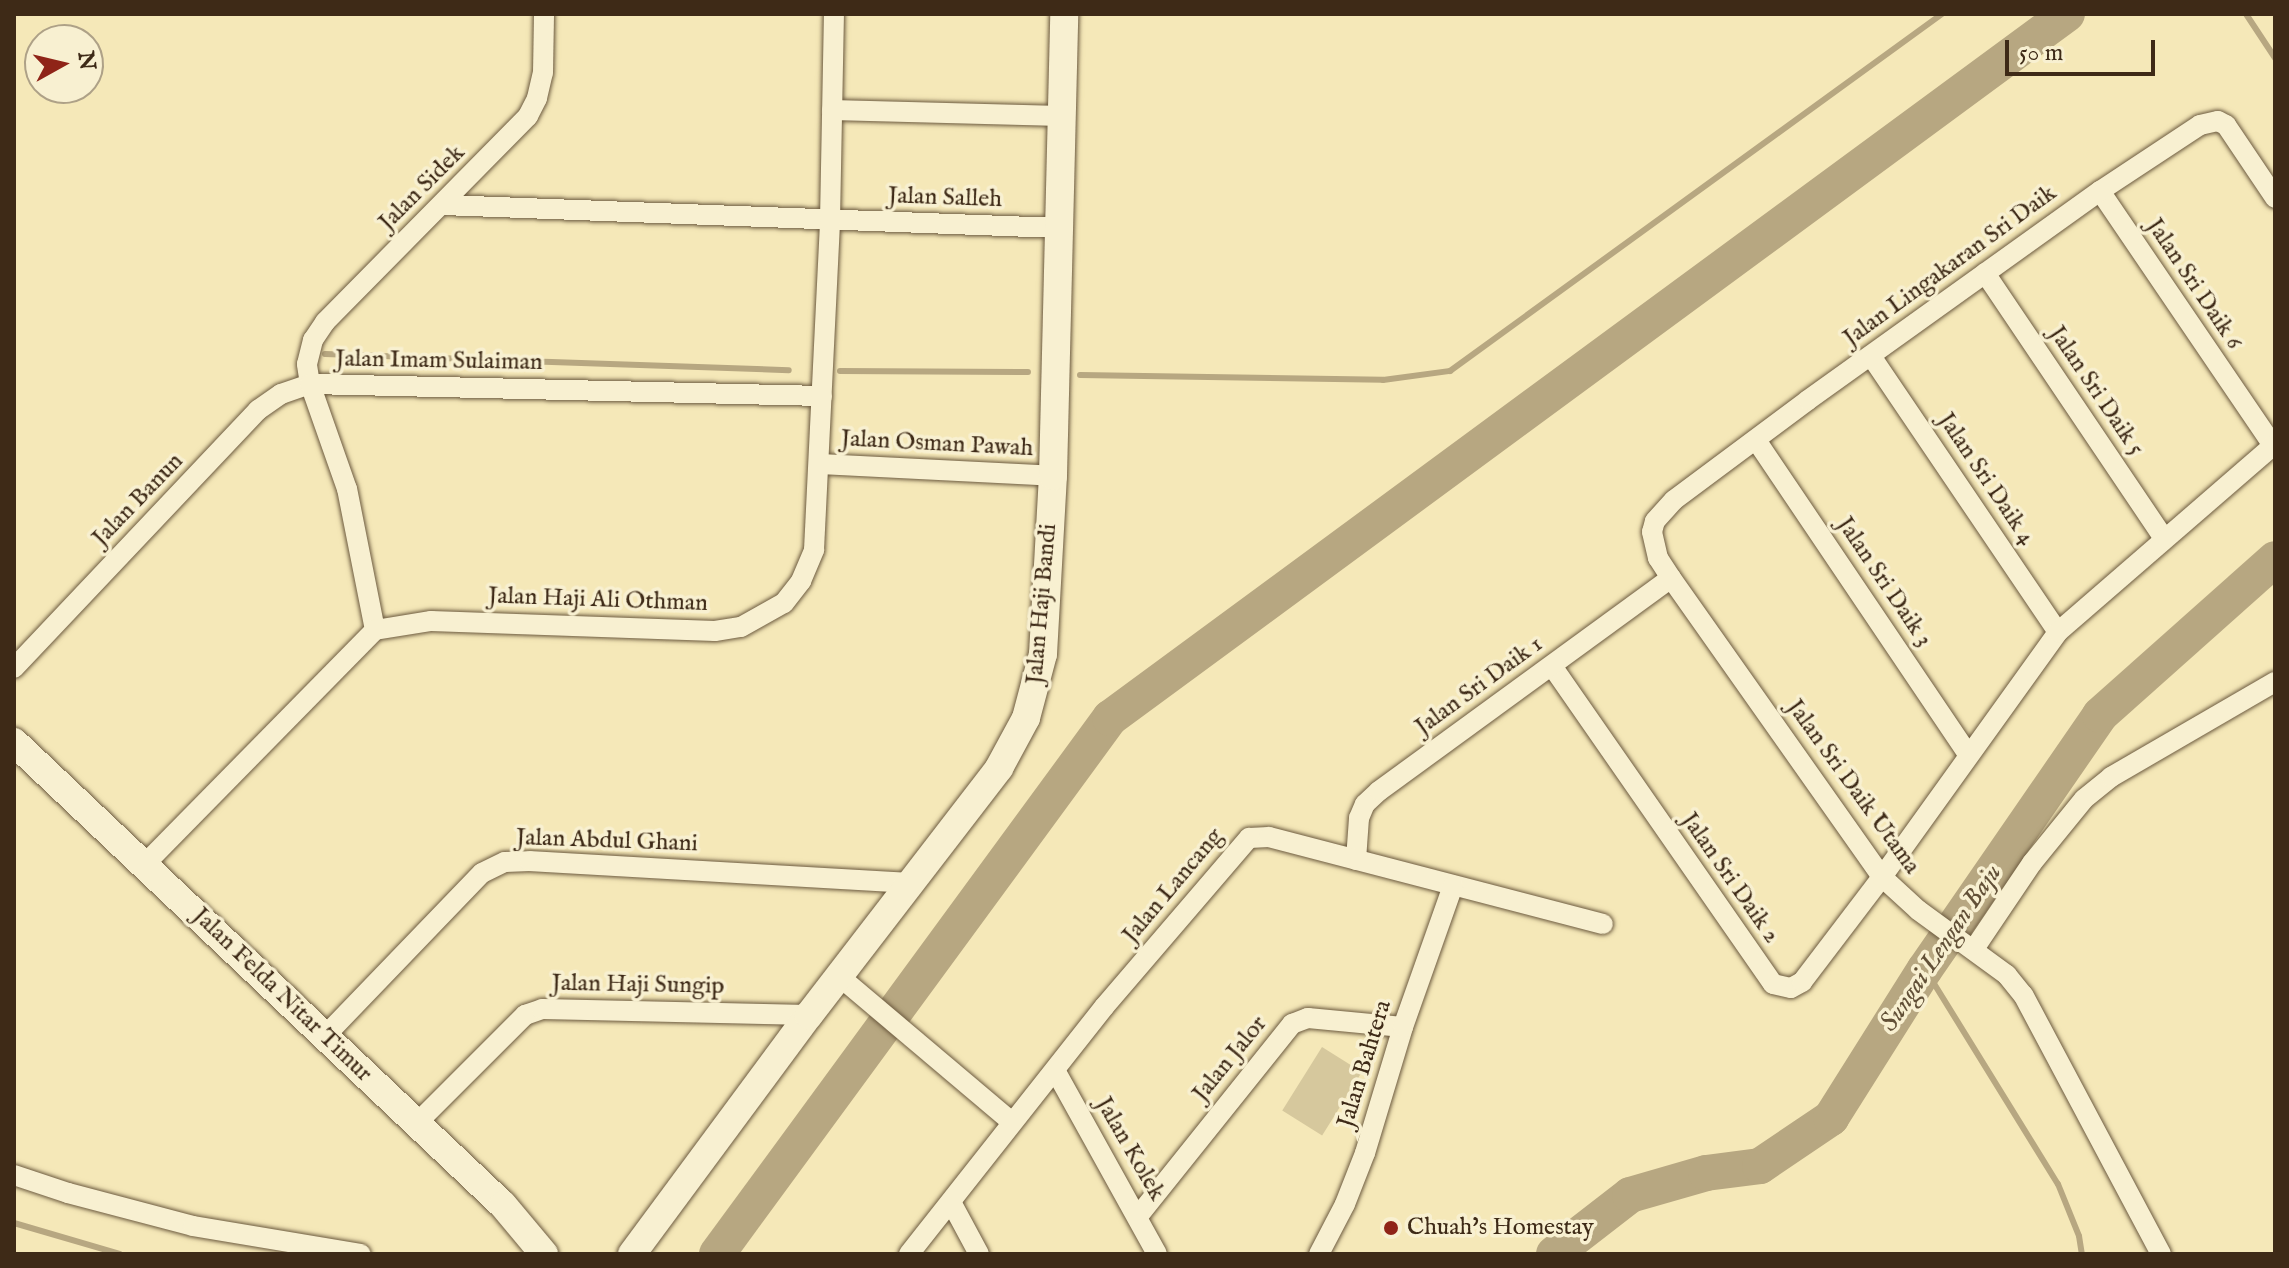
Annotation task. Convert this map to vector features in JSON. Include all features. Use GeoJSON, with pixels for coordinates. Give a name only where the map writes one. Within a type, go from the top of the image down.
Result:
{"type":"FeatureCollection","features":[{"type":"Feature","properties":{"kind":"street","name":"Jalan Sidek"},"geometry":{"type":"LineString","coordinates":[[310,384],[307,364],[313,340],[325,322],[528,116],[537,98],[543,73],[544,14]]}},
{"type":"Feature","properties":{"kind":"street","name":"Jalan Haji Ali Othman"},"geometry":{"type":"LineString","coordinates":[[375,630],[431,621],[686,631],[741,627],[784,603],[801,581],[814,550],[820,464],[830,220],[834,14]]}},
{"type":"Feature","properties":{"kind":"street","name":"Jalan Haji Bandi"},"geometry":{"type":"LineString","coordinates":[[632,1254],[809,1015],[999,768],[1030,706],[1043,654],[1053,476],[1064,14]]}},
{"type":"Feature","properties":{"kind":"street"},"geometry":{"type":"LineString","coordinates":[[832,110],[1061,116]]}},
{"type":"Feature","properties":{"kind":"street","name":"Jalan Lingakaran Sri Daik"},"geometry":{"type":"LineString","coordinates":[[1652,532],[1655,521],[1674,500],[2100,191],[2200,125],[2218,121],[2234,135],[2275,198]]}},
{"type":"Feature","properties":{"kind":"street","name":"Jalan Sri Daik 6"},"geometry":{"type":"LineString","coordinates":[[2100,191],[2274,445]]}},
{"type":"Feature","properties":{"kind":"street","name":"Jalan Salleh"},"geometry":{"type":"LineString","coordinates":[[443,205],[1059,228]]}},
{"type":"Feature","properties":{"kind":"street","name":"Jalan Sri Daik 5"},"geometry":{"type":"LineString","coordinates":[[1985,273],[2164,538]]}},
{"type":"Feature","properties":{"kind":"street","name":"Jalan Sri Daik 4"},"geometry":{"type":"LineString","coordinates":[[1871,356],[2058,632]]}},
{"type":"Feature","properties":{"kind":"street","name":"Jalan Imam Sulaiman"},"geometry":{"type":"LineString","coordinates":[[375,630],[347,489],[310,384],[822,396]]}},
{"type":"Feature","properties":{"kind":"street","name":"Jalan Banun"},"geometry":{"type":"LineString","coordinates":[[14,668],[258,410],[281,394],[310,384]]}},
{"type":"Feature","properties":{"kind":"street","name":"Jalan Sri Daik 3"},"geometry":{"type":"LineString","coordinates":[[1756,440],[1968,754]]}},
{"type":"Feature","properties":{"kind":"street"},"geometry":{"type":"LineString","coordinates":[[1882,877],[2058,632],[2164,538],[2220,495],[2274,445]]}},
{"type":"Feature","properties":{"kind":"street","name":"Jalan Osman Pawah"},"geometry":{"type":"LineString","coordinates":[[820,464],[1053,476]]}},
{"type":"Feature","properties":{"kind":"street","name":"Jalan Sri Daik Utama"},"geometry":{"type":"LineString","coordinates":[[1652,532],[1658,558],[1671,578],[1882,877],[1918,910],[2007,975],[2023,995],[2161,1254]]}},
{"type":"Feature","properties":{"kind":"street","name":"Jalan Sri Daik 1"},"geometry":{"type":"LineString","coordinates":[[1356,860],[1359,818],[1365,804],[1379,791],[1671,578]]}},
{"type":"Feature","properties":{"kind":"street"},"geometry":{"type":"LineString","coordinates":[[145,864],[375,630]]}},
{"type":"Feature","properties":{"kind":"street","name":"Jalan Sri Daik 2"},"geometry":{"type":"LineString","coordinates":[[1552,666],[1773,984],[1791,988],[1802,982],[1882,877]]}},
{"type":"Feature","properties":{"kind":"street"},"geometry":{"type":"LineString","coordinates":[[1968,944],[2084,799],[2111,777],[2275,682]]}},
{"type":"Feature","properties":{"kind":"street","name":"Jalan Felda Nitar Timur"},"geometry":{"type":"LineString","coordinates":[[14,742],[503,1205],[547,1251]]}},
{"type":"Feature","properties":{"kind":"street","name":"Jalan Lancang"},"geometry":{"type":"LineString","coordinates":[[909,1254],[1012,1122],[1249,838],[1269,837],[1603,924]]}},
{"type":"Feature","properties":{"kind":"street","name":"Jalan Abdul Ghani"},"geometry":{"type":"LineString","coordinates":[[325,1036],[482,873],[505,862],[909,883]]}},
{"type":"Feature","properties":{"kind":"street","name":"Jalan Bahtera"},"geometry":{"type":"LineString","coordinates":[[1319,1254],[1365,1153],[1403,1027],[1453,886]]}},
{"type":"Feature","properties":{"kind":"street"},"geometry":{"type":"LineString","coordinates":[[839,976],[1012,1122]]}},
{"type":"Feature","properties":{"kind":"street","name":"Jalan Haji Sungip"},"geometry":{"type":"LineString","coordinates":[[417,1123],[525,1015],[542,1009],[809,1015]]}},
{"type":"Feature","properties":{"kind":"street","name":"Jalan Jalor"},"geometry":{"type":"LineString","coordinates":[[1139,1215],[1292,1024],[1308,1018],[1403,1027]]}},
{"type":"Feature","properties":{"kind":"street","name":"Jalan Kolek"},"geometry":{"type":"LineString","coordinates":[[1055,1070],[1139,1215],[1157,1254]]}},
{"type":"Feature","properties":{"kind":"street"},"geometry":{"type":"LineString","coordinates":[[14,1175],[68,1193],[193,1226],[361,1254]]}},
{"type":"Feature","properties":{"kind":"street"},"geometry":{"type":"LineString","coordinates":[[951,1202],[979,1254]]}},
{"type":"Feature","properties":{"kind":"shaded area"},"geometry":{"type":"Polygon","coordinates":[[[1322,1047],[1362,1072],[1322,1136],[1282,1111],[1322,1047]]]}},
{"type":"Feature","properties":{"kind":"waterway"},"geometry":{"type":"LineString","coordinates":[[1080,375],[1383,380],[1450,371],[1942,14]]}},
{"type":"Feature","properties":{"kind":"waterway"},"geometry":{"type":"LineString","coordinates":[[717,1254],[1110,718],[2067,14]]}},
{"type":"Feature","properties":{"kind":"waterway"},"geometry":{"type":"LineString","coordinates":[[2246,14],[2275,58]]}},
{"type":"Feature","properties":{"kind":"waterway"},"geometry":{"type":"LineString","coordinates":[[325,354],[789,370]]}},
{"type":"Feature","properties":{"kind":"waterway"},"geometry":{"type":"LineString","coordinates":[[840,371],[1028,372]]}},
{"type":"Feature","properties":{"kind":"waterway","name":"Sungai Lengan Baju"},"geometry":{"type":"LineString","coordinates":[[1554,1254],[1630,1195],[1706,1173],[1760,1166],[1831,1118],[1925,969],[2100,715],[2275,559]]}},
{"type":"Feature","properties":{"kind":"waterway"},"geometry":{"type":"LineString","coordinates":[[1925,969],[2058,1184],[2079,1236],[2082,1254]]}},
{"type":"Feature","properties":{"kind":"waterway"},"geometry":{"type":"LineString","coordinates":[[14,1223],[120,1254]]}},
{"type":"Feature","properties":{"kind":"place","name":"Chuah's Homestay"},"geometry":{"type":"Point","coordinates":[1391,1228]}}]}
